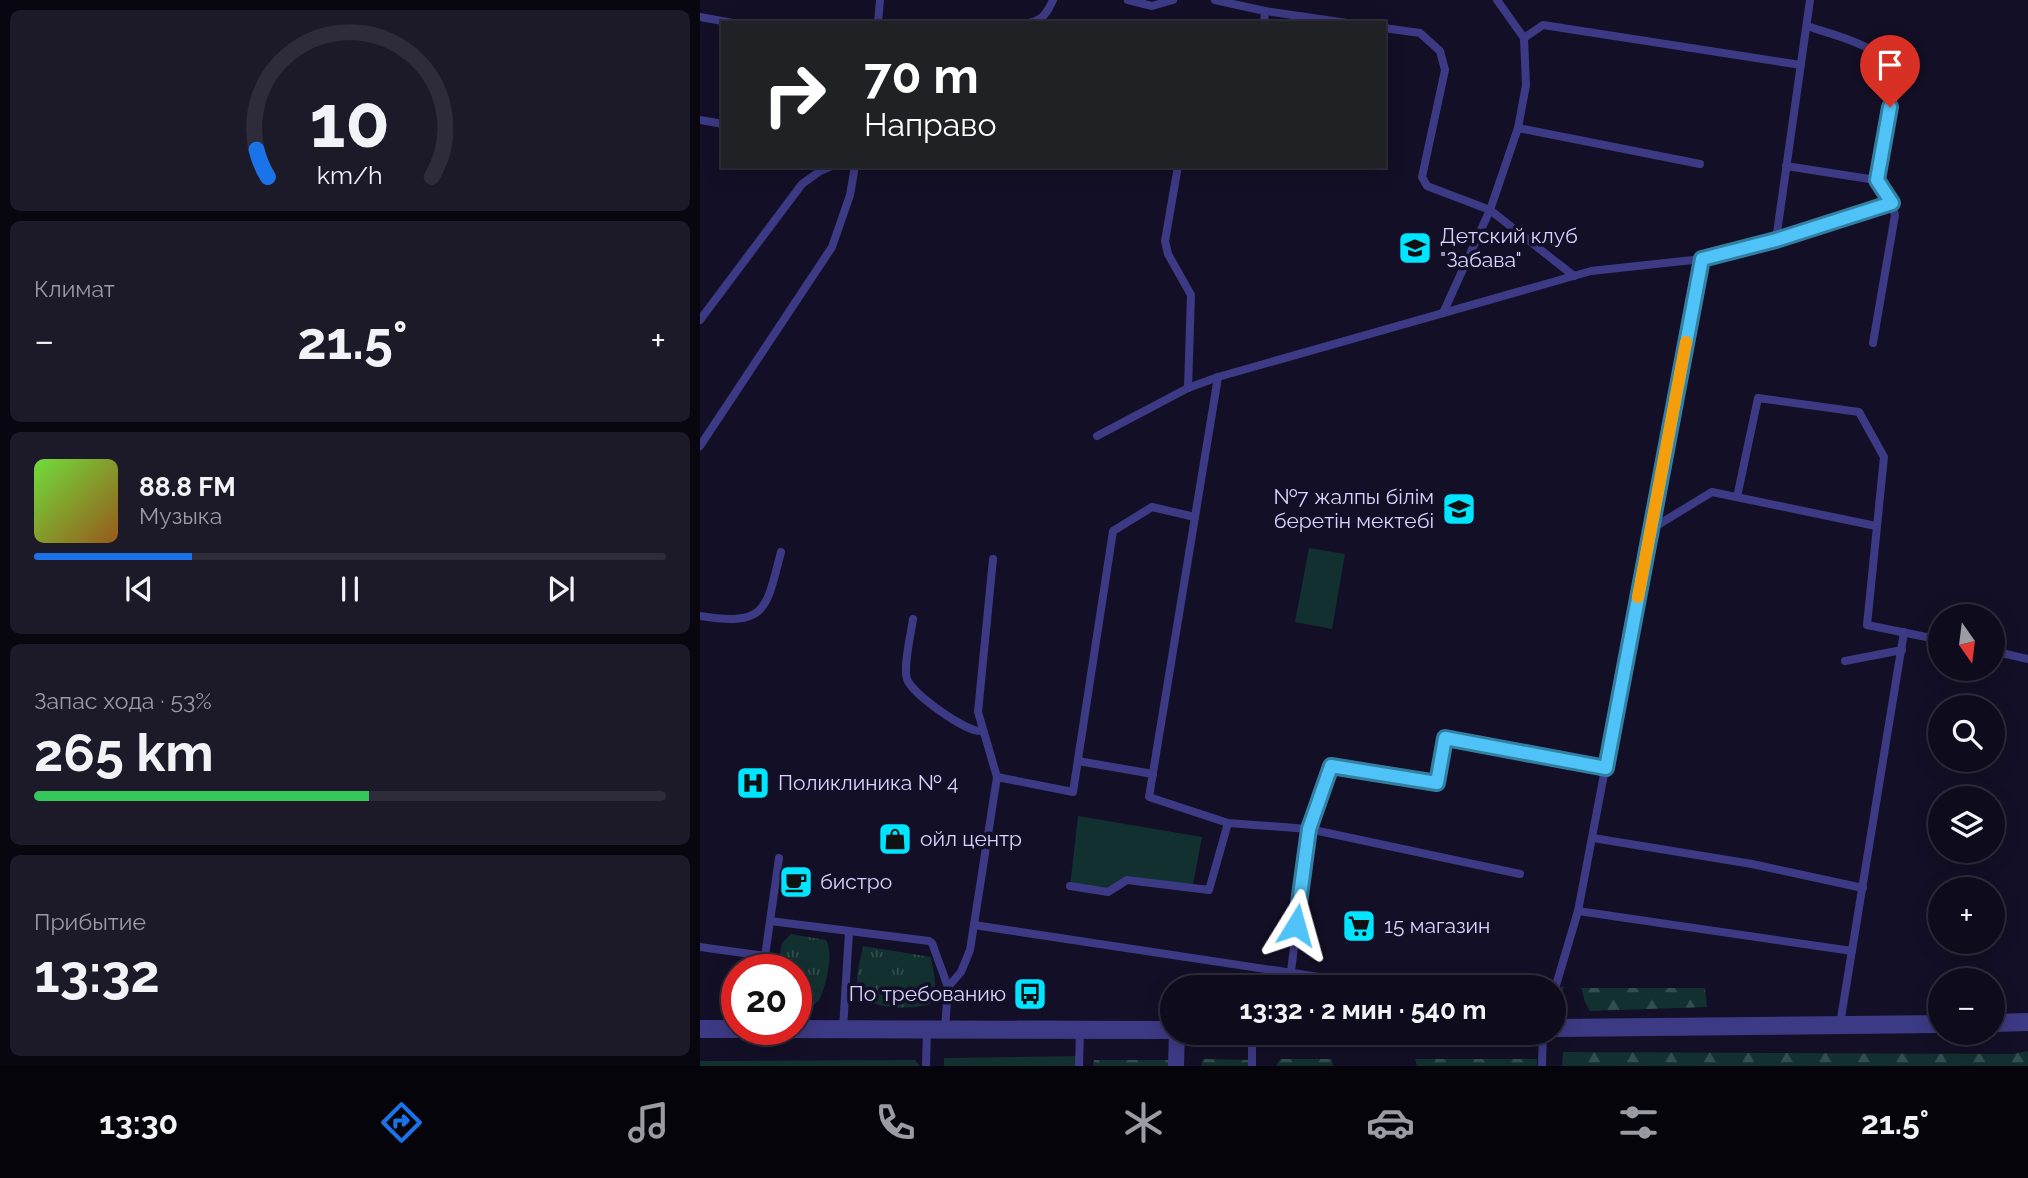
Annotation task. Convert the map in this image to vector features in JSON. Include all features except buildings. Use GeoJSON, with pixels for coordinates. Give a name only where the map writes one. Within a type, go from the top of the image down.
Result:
{"type":"FeatureCollection","features":[{"type":"Feature","properties":{"kind":"street"},"geometry":{"type":"LineString","coordinates":[[2005,1023],[2028,1022]]}},
{"type":"Feature","properties":{"kind":"street"},"geometry":{"type":"LineString","coordinates":[[1566,1028],[1928,1024]]}},
{"type":"Feature","properties":{"kind":"street"},"geometry":{"type":"LineString","coordinates":[[700,1028],[721,1029]]}},
{"type":"Feature","properties":{"kind":"street"},"geometry":{"type":"LineString","coordinates":[[812,1029],[1160,1031]]}},
{"type":"Feature","properties":{"kind":"street"},"geometry":{"type":"LineString","coordinates":[[1176,1045],[1177,1066]]}},
{"type":"Feature","properties":{"kind":"lane"},"geometry":{"type":"LineString","coordinates":[[878,21],[880,0]]}},
{"type":"Feature","properties":{"kind":"lane"},"geometry":{"type":"LineString","coordinates":[[1039,21],[1048,13],[1052,0]]}},
{"type":"Feature","properties":{"kind":"lane"},"geometry":{"type":"LineString","coordinates":[[1128,0],[1152,6],[1173,0]]}},
{"type":"Feature","properties":{"kind":"lane"},"geometry":{"type":"LineString","coordinates":[[1215,0],[1333,21]]}},
{"type":"Feature","properties":{"kind":"lane"},"geometry":{"type":"LineString","coordinates":[[1443,313],[1490,210],[1518,128],[1527,85],[1524,38],[1497,0]]}},
{"type":"Feature","properties":{"kind":"lane"},"geometry":{"type":"LineString","coordinates":[[1776,240],[1810,0]]}},
{"type":"Feature","properties":{"kind":"lane"},"geometry":{"type":"LineString","coordinates":[[1264,21],[1265,11]]}},
{"type":"Feature","properties":{"kind":"lane"},"geometry":{"type":"LineString","coordinates":[[700,17],[722,21]]}},
{"type":"Feature","properties":{"kind":"lane"},"geometry":{"type":"LineString","coordinates":[[1524,38],[1543,25],[1801,65]]}},
{"type":"Feature","properties":{"kind":"lane"},"geometry":{"type":"LineString","coordinates":[[1807,26],[1875,51],[1886,60],[1893,72],[1895,82],[1877,180],[1892,203],[1895,215],[1873,343]]}},
{"type":"Feature","properties":{"kind":"lane"},"geometry":{"type":"LineString","coordinates":[[1386,28],[1420,33],[1440,51],[1445,70],[1422,177],[1427,186],[1490,210],[1574,276]]}},
{"type":"Feature","properties":{"kind":"lane"},"geometry":{"type":"LineString","coordinates":[[700,120],[721,124]]}},
{"type":"Feature","properties":{"kind":"lane"},"geometry":{"type":"LineString","coordinates":[[1518,128],[1700,164]]}},
{"type":"Feature","properties":{"kind":"lane"},"geometry":{"type":"LineString","coordinates":[[1786,166],[1877,180]]}},
{"type":"Feature","properties":{"kind":"lane"},"geometry":{"type":"LineString","coordinates":[[700,320],[802,184],[827,168]]}},
{"type":"Feature","properties":{"kind":"lane"},"geometry":{"type":"LineString","coordinates":[[700,446],[832,247],[850,194],[855,168]]}},
{"type":"Feature","properties":{"kind":"lane"},"geometry":{"type":"LineString","coordinates":[[1178,168],[1165,241],[1168,254],[1191,295],[1188,388]]}},
{"type":"Feature","properties":{"kind":"lane"},"geometry":{"type":"LineString","coordinates":[[1097,436],[1188,388],[1218,377],[1591,271],[1702,259],[1776,240],[1892,203]]}},
{"type":"Feature","properties":{"kind":"lane"},"geometry":{"type":"LineString","coordinates":[[1559,975],[1578,911],[1593,838],[1702,259]]}},
{"type":"Feature","properties":{"kind":"lane"},"geometry":{"type":"LineString","coordinates":[[1218,377],[1149,797],[1228,823],[1309,829],[1520,874]]}},
{"type":"Feature","properties":{"kind":"lane"},"geometry":{"type":"LineString","coordinates":[[1737,498],[1758,398],[1859,412],[1884,457],[1867,625],[1928,637]]}},
{"type":"Feature","properties":{"kind":"lane"},"geometry":{"type":"LineString","coordinates":[[1651,529],[1712,492],[1876,526]]}},
{"type":"Feature","properties":{"kind":"lane"},"geometry":{"type":"LineString","coordinates":[[997,777],[1073,792],[1113,531],[1152,507],[1195,517]]}},
{"type":"Feature","properties":{"kind":"lane"},"geometry":{"type":"LineString","coordinates":[[700,616],[721,620],[743,618],[762,610],[769,598],[781,552]]}},
{"type":"Feature","properties":{"kind":"lane"},"geometry":{"type":"LineString","coordinates":[[948,986],[961,972],[970,950],[997,777],[978,712],[993,559]]}},
{"type":"Feature","properties":{"kind":"lane"},"geometry":{"type":"LineString","coordinates":[[913,619],[906,671],[911,687],[963,726],[977,732],[982,731]]}},
{"type":"Feature","properties":{"kind":"lane"},"geometry":{"type":"LineString","coordinates":[[1840,1027],[1904,632]]}},
{"type":"Feature","properties":{"kind":"lane"},"geometry":{"type":"LineString","coordinates":[[1845,661],[1902,650]]}},
{"type":"Feature","properties":{"kind":"lane"},"geometry":{"type":"LineString","coordinates":[[2006,654],[2028,659]]}},
{"type":"Feature","properties":{"kind":"lane"},"geometry":{"type":"LineString","coordinates":[[1290,973],[1309,829],[1331,766],[1437,783],[1445,738],[1606,768]]}},
{"type":"Feature","properties":{"kind":"lane"},"geometry":{"type":"LineString","coordinates":[[1078,761],[1153,774]]}},
{"type":"Feature","properties":{"kind":"lane"},"geometry":{"type":"LineString","coordinates":[[1070,886],[1108,892],[1126,880],[1209,890],[1228,823]]}},
{"type":"Feature","properties":{"kind":"lane"},"geometry":{"type":"LineString","coordinates":[[1593,838],[1752,864],[1863,888]]}},
{"type":"Feature","properties":{"kind":"lane"},"geometry":{"type":"LineString","coordinates":[[765,954],[779,858]]}},
{"type":"Feature","properties":{"kind":"lane"},"geometry":{"type":"LineString","coordinates":[[1578,911],[1852,951]]}},
{"type":"Feature","properties":{"kind":"lane"},"geometry":{"type":"LineString","coordinates":[[770,921],[929,941],[948,986],[945,1029]]}},
{"type":"Feature","properties":{"kind":"lane"},"geometry":{"type":"LineString","coordinates":[[974,925],[1304,975]]}},
{"type":"Feature","properties":{"kind":"lane"},"geometry":{"type":"LineString","coordinates":[[843,1029],[849,932]]}},
{"type":"Feature","properties":{"kind":"lane"},"geometry":{"type":"LineString","coordinates":[[700,947],[751,954]]}},
{"type":"Feature","properties":{"kind":"lane"},"geometry":{"type":"LineString","coordinates":[[926,1066],[927,1029]]}},
{"type":"Feature","properties":{"kind":"lane"},"geometry":{"type":"LineString","coordinates":[[1079,1066],[1080,1031]]}},
{"type":"Feature","properties":{"kind":"lane"},"geometry":{"type":"LineString","coordinates":[[1252,1045],[1252,1066]]}},
{"type":"Feature","properties":{"kind":"lane"},"geometry":{"type":"LineString","coordinates":[[1542,1066],[1543,1045]]}},
{"type":"Feature","properties":{"kind":"green space"},"geometry":{"type":"Polygon","coordinates":[[[1309,548],[1345,554],[1332,629],[1295,622],[1309,548]]]}},
{"type":"Feature","properties":{"kind":"green space"},"geometry":{"type":"Polygon","coordinates":[[[1078,816],[1202,837],[1193,885],[1126,876],[1107,888],[1070,886],[1078,816]]]}},
{"type":"Feature","properties":{"kind":"green space"},"geometry":{"type":"Polygon","coordinates":[[[791,934],[826,940],[829,962],[819,1001],[812,1005],[812,954],[780,954],[782,943],[791,934]]]}},
{"type":"Feature","properties":{"kind":"green space"},"geometry":{"type":"Polygon","coordinates":[[[863,946],[931,957],[935,993],[930,1004],[888,1006],[867,1000],[860,994],[857,985],[863,946]]]}},
{"type":"Feature","properties":{"kind":"green space"},"geometry":{"type":"Polygon","coordinates":[[[1581,988],[1705,988],[1707,1007],[1590,1011],[1581,988]]]}},
{"type":"Feature","properties":{"kind":"green space"},"geometry":{"type":"Polygon","coordinates":[[[2028,1051],[2028,1066],[1562,1066],[1563,1052],[2012,1054],[2028,1051]]]}},
{"type":"Feature","properties":{"kind":"green space"},"geometry":{"type":"Polygon","coordinates":[[[1079,1056],[1079,1066],[944,1066],[944,1058],[1079,1056]]]}},
{"type":"Feature","properties":{"kind":"green space"},"geometry":{"type":"Polygon","coordinates":[[[1203,1059],[1252,1060],[1254,1066],[1201,1066],[1203,1059]]]}},
{"type":"Feature","properties":{"kind":"green space"},"geometry":{"type":"Polygon","coordinates":[[[1280,1059],[1332,1059],[1333,1066],[1276,1066],[1280,1059]]]}},
{"type":"Feature","properties":{"kind":"green space"},"geometry":{"type":"Polygon","coordinates":[[[1415,1059],[1537,1059],[1537,1066],[1417,1066],[1415,1059]]]}},
{"type":"Feature","properties":{"kind":"green space"},"geometry":{"type":"Polygon","coordinates":[[[915,1060],[920,1066],[700,1066],[700,1061],[915,1060]]]}},
{"type":"Feature","properties":{"kind":"green space"},"geometry":{"type":"Polygon","coordinates":[[[1094,1060],[1168,1060],[1172,1066],[1093,1066],[1094,1060]]]}},
{"type":"Feature","properties":{"kind":"slow traffic"},"geometry":{"type":"LineString","coordinates":[[1638,597],[1686,342]]}},
{"type":"Feature","properties":{"kind":"place","name":"Детский клуб \"Забава\""},"geometry":{"type":"Point","coordinates":[1415,248]}},
{"type":"Feature","properties":{"kind":"place","name":"№7 жалпы білім беретін мектебі"},"geometry":{"type":"Point","coordinates":[1459,509]}},
{"type":"Feature","properties":{"kind":"place","name":"Поликлиника № 4"},"geometry":{"type":"Point","coordinates":[753,783]}},
{"type":"Feature","properties":{"kind":"place","name":"ойл центр"},"geometry":{"type":"Point","coordinates":[895,839]}},
{"type":"Feature","properties":{"kind":"place","name":"бистро"},"geometry":{"type":"Point","coordinates":[796,882]}},
{"type":"Feature","properties":{"kind":"place","name":"15 магазин"},"geometry":{"type":"Point","coordinates":[1359,926]}},
{"type":"Feature","properties":{"kind":"place","name":"По требованию"},"geometry":{"type":"Point","coordinates":[1030,994]}},
{"type":"Feature","properties":{"kind":"route"},"geometry":{"type":"LineString","coordinates":[[1296,925],[1309,829],[1331,766],[1437,783],[1445,738],[1606,768],[1702,259],[1776,240],[1892,203],[1877,180],[1890,107]]}}]}
